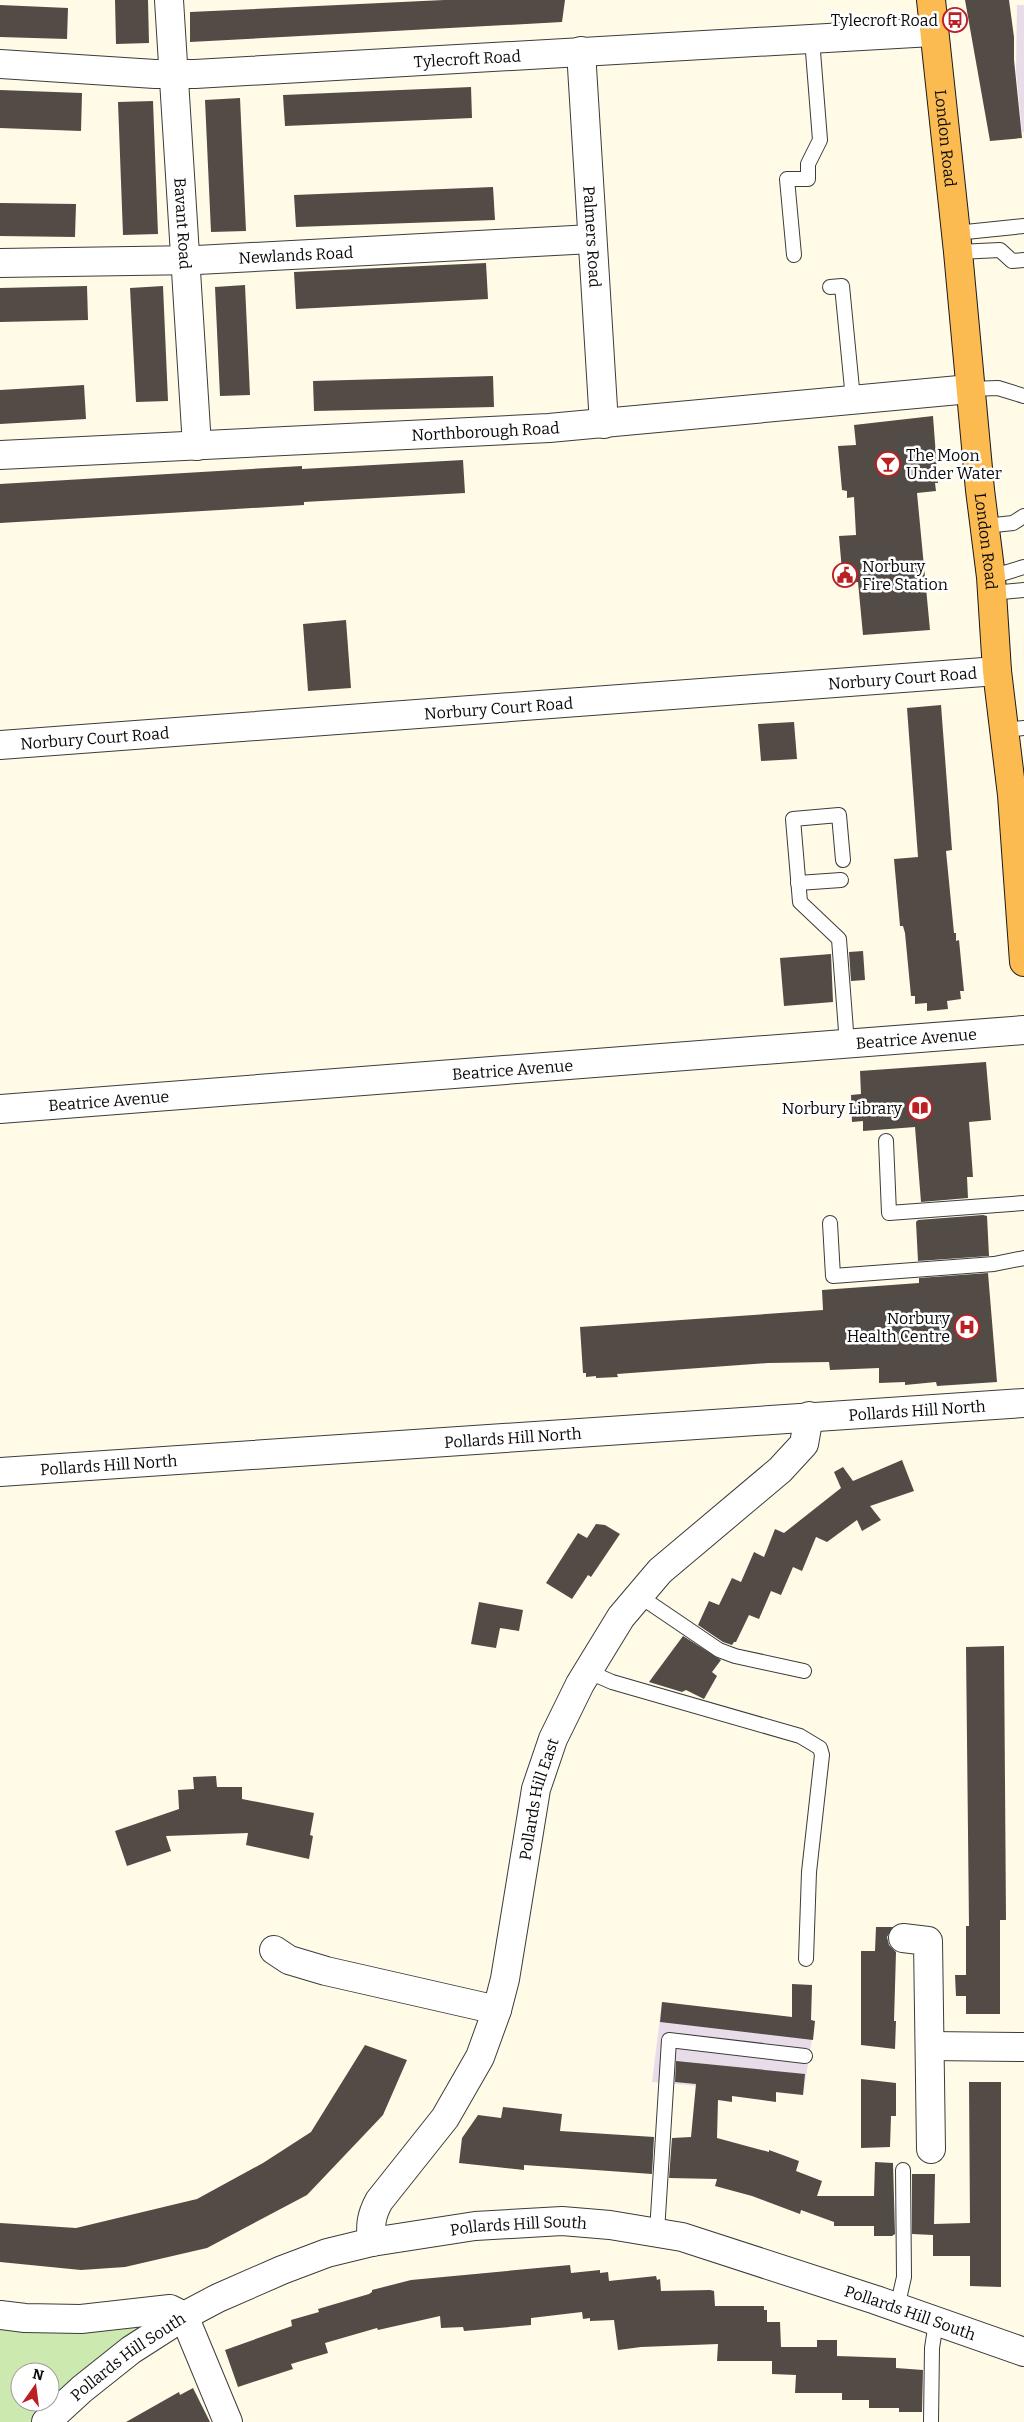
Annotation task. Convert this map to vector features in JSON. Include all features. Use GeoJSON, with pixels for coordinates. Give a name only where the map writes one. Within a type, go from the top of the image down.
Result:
{"type":"FeatureCollection","features":[{"type":"Feature","properties":{"kind":"highway","name":"London Road"},"geometry":{"type":"LineString","coordinates":[[930,0],[992,585],[997,671],[1014,729],[1024,962]]}},
{"type":"Feature","properties":{"kind":"street","name":"Bavant Road"},"geometry":{"type":"LineString","coordinates":[[169,0],[197,446]]}},
{"type":"Feature","properties":{"kind":"street","name":"Tylecroft Road"},"geometry":{"type":"LineString","coordinates":[[0,64],[174,74],[932,32]]}},
{"type":"Feature","properties":{"kind":"street","name":"Palmers Road"},"geometry":{"type":"LineString","coordinates":[[581,51],[604,424]]}},
{"type":"Feature","properties":{"kind":"street","name":"Newlands Road"},"geometry":{"type":"LineString","coordinates":[[0,263],[185,260],[592,239]]}},
{"type":"Feature","properties":{"kind":"street","name":"Northborough Road"},"geometry":{"type":"LineString","coordinates":[[0,455],[424,436],[604,424],[970,388]]}},
{"type":"Feature","properties":{"kind":"street","name":"Norbury Court Road"},"geometry":{"type":"LineString","coordinates":[[0,745],[997,671]]}},
{"type":"Feature","properties":{"kind":"street","name":"Beatrice Avenue"},"geometry":{"type":"LineString","coordinates":[[0,1109],[1024,1030]]}},
{"type":"Feature","properties":{"kind":"street","name":"Pollards Hill North"},"geometry":{"type":"LineString","coordinates":[[0,1472],[1024,1403]]}},
{"type":"Feature","properties":{"kind":"street","name":"Pollards Hill East"},"geometry":{"type":"LineString","coordinates":[[372,2242],[370,2225],[372,2215],[379,2201],[445,2118],[480,2057],[497,2010],[511,1952],[536,1789],[553,1739],[587,1672],[621,1617],[638,1595],[684,1549],[780,1470],[804,1444],[809,1416]]}},
{"type":"Feature","properties":{"kind":"street"},"geometry":{"type":"LineString","coordinates":[[903,1938],[928,1941],[930,2149]]}},
{"type":"Feature","properties":{"kind":"street"},"geometry":{"type":"LineString","coordinates":[[274,1950],[289,1960],[326,1971],[497,2010]]}},
{"type":"Feature","properties":{"kind":"street"},"geometry":{"type":"LineString","coordinates":[[930,2046],[1024,2047]]}},
{"type":"Feature","properties":{"kind":"street","name":"Pollards Hill South"},"geometry":{"type":"LineString","coordinates":[[46,2422],[82,2389],[131,2350],[184,2316],[218,2298],[289,2267],[327,2253],[372,2242],[475,2226],[562,2221],[657,2232],[682,2237],[1024,2352]]}},
{"type":"Feature","properties":{"kind":"street"},"geometry":{"type":"LineString","coordinates":[[0,2315],[25,2318],[81,2319],[170,2309],[184,2316],[228,2422]]}},
{"type":"Feature","properties":{"kind":"lane"},"geometry":{"type":"LineString","coordinates":[[794,255],[787,179],[808,179],[808,164],[820,140],[812,39]]}},
{"type":"Feature","properties":{"kind":"lane"},"geometry":{"type":"LineString","coordinates":[[957,243],[1024,226]]}},
{"type":"Feature","properties":{"kind":"lane"},"geometry":{"type":"LineString","coordinates":[[957,243],[1000,250],[1012,261],[1024,260]]}},
{"type":"Feature","properties":{"kind":"lane"},"geometry":{"type":"LineString","coordinates":[[830,287],[842,286],[853,399]]}},
{"type":"Feature","properties":{"kind":"lane"},"geometry":{"type":"LineString","coordinates":[[970,388],[998,388],[1024,396]]}},
{"type":"Feature","properties":{"kind":"lane"},"geometry":{"type":"LineString","coordinates":[[985,526],[1013,523],[1024,516]]}},
{"type":"Feature","properties":{"kind":"lane"},"geometry":{"type":"LineString","coordinates":[[992,585],[1024,567]]}},
{"type":"Feature","properties":{"kind":"lane"},"geometry":{"type":"LineString","coordinates":[[992,585],[1024,590]]}},
{"type":"Feature","properties":{"kind":"lane"},"geometry":{"type":"LineString","coordinates":[[843,860],[839,815],[793,819],[800,902],[839,939],[847,1044]]}},
{"type":"Feature","properties":{"kind":"lane"},"geometry":{"type":"LineString","coordinates":[[798,883],[841,880]]}},
{"type":"Feature","properties":{"kind":"lane"},"geometry":{"type":"LineString","coordinates":[[886,1141],[889,1213],[1024,1202]]}},
{"type":"Feature","properties":{"kind":"lane"},"geometry":{"type":"LineString","coordinates":[[830,1223],[833,1276],[994,1264],[1024,1258]]}},
{"type":"Feature","properties":{"kind":"lane"},"geometry":{"type":"LineString","coordinates":[[638,1595],[720,1650],[735,1656],[804,1671]]}},
{"type":"Feature","properties":{"kind":"lane"},"geometry":{"type":"LineString","coordinates":[[587,1672],[612,1682],[800,1736],[820,1748],[822,1755],[809,1872],[806,1959]]}},
{"type":"Feature","properties":{"kind":"lane"},"geometry":{"type":"LineString","coordinates":[[657,2232],[669,2040],[805,2056]]}},
{"type":"Feature","properties":{"kind":"lane"},"geometry":{"type":"LineString","coordinates":[[897,2308],[904,2277],[903,2170]]}},
{"type":"Feature","properties":{"kind":"lane"},"geometry":{"type":"LineString","coordinates":[[931,2422],[932,2348],[936,2322]]}},
{"type":"Feature","properties":{"kind":"shaded area"},"geometry":{"type":"Polygon","coordinates":[[[1017,5],[1024,5],[1024,132],[1022,132],[1016,71],[1017,5]]]}},
{"type":"Feature","properties":{"kind":"shaded area"},"geometry":{"type":"Polygon","coordinates":[[[662,2002],[815,2021],[803,2095],[652,2082],[662,2002]]]}},
{"type":"Feature","properties":{"kind":"green space"},"geometry":{"type":"Polygon","coordinates":[[[0,2325],[139,2326],[142,2329],[60,2398],[60,2362],[10,2362],[10,2412],[43,2412],[31,2422],[0,2422],[0,2325]]]}},
{"type":"Feature","properties":{"kind":"building"},"geometry":{"type":"Polygon","coordinates":[[[115,0],[148,0],[149,43],[116,44],[115,0]]]}},
{"type":"Feature","properties":{"kind":"building"},"geometry":{"type":"Polygon","coordinates":[[[444,0],[565,0],[562,22],[190,42],[190,12],[444,0]]]}},
{"type":"Feature","properties":{"kind":"building"},"geometry":{"type":"Polygon","coordinates":[[[965,0],[1009,0],[1014,37],[1014,60],[1022,138],[990,141],[965,0]]]}},
{"type":"Feature","properties":{"kind":"building"},"geometry":{"type":"Polygon","coordinates":[[[0,5],[68,8],[67,39],[0,37],[0,5]]]}},
{"type":"Feature","properties":{"kind":"building"},"geometry":{"type":"Polygon","coordinates":[[[471,87],[472,118],[285,126],[283,95],[471,87]]]}},
{"type":"Feature","properties":{"kind":"building"},"geometry":{"type":"Polygon","coordinates":[[[0,90],[82,93],[81,131],[0,128],[0,90]]]}},
{"type":"Feature","properties":{"kind":"building"},"geometry":{"type":"Polygon","coordinates":[[[240,98],[246,231],[211,232],[205,100],[240,98]]]}},
{"type":"Feature","properties":{"kind":"building"},"geometry":{"type":"Polygon","coordinates":[[[153,101],[158,234],[123,235],[118,102],[153,101]]]}},
{"type":"Feature","properties":{"kind":"building"},"geometry":{"type":"Polygon","coordinates":[[[493,187],[495,220],[296,227],[294,195],[493,187]]]}},
{"type":"Feature","properties":{"kind":"building"},"geometry":{"type":"Polygon","coordinates":[[[0,203],[76,204],[75,237],[0,236],[0,203]]]}},
{"type":"Feature","properties":{"kind":"building"},"geometry":{"type":"Polygon","coordinates":[[[486,263],[488,299],[296,309],[294,272],[486,263]]]}},
{"type":"Feature","properties":{"kind":"building"},"geometry":{"type":"Polygon","coordinates":[[[245,285],[250,395],[220,396],[215,287],[245,285]]]}},
{"type":"Feature","properties":{"kind":"building"},"geometry":{"type":"Polygon","coordinates":[[[87,286],[88,320],[0,322],[0,288],[87,286]]]}},
{"type":"Feature","properties":{"kind":"building"},"geometry":{"type":"Polygon","coordinates":[[[163,286],[168,401],[136,402],[130,288],[163,286]]]}},
{"type":"Feature","properties":{"kind":"building"},"geometry":{"type":"Polygon","coordinates":[[[493,376],[494,407],[314,411],[313,381],[493,376]]]}},
{"type":"Feature","properties":{"kind":"building"},"geometry":{"type":"Polygon","coordinates":[[[84,385],[86,419],[0,424],[0,390],[84,385]]]}},
{"type":"Feature","properties":{"kind":"building"},"geometry":{"type":"Polygon","coordinates":[[[933,416],[938,483],[935,483],[936,491],[917,493],[930,630],[863,635],[858,582],[843,583],[839,536],[856,535],[854,497],[847,498],[847,491],[842,490],[838,446],[856,445],[854,425],[933,416]]]}},
{"type":"Feature","properties":{"kind":"building"},"geometry":{"type":"Polygon","coordinates":[[[463,460],[465,493],[304,502],[304,505],[0,523],[0,484],[302,466],[302,469],[463,460]]]}},
{"type":"Feature","properties":{"kind":"building"},"geometry":{"type":"Polygon","coordinates":[[[346,620],[351,688],[308,691],[303,624],[346,620]]]}},
{"type":"Feature","properties":{"kind":"building"},"geometry":{"type":"Polygon","coordinates":[[[941,705],[952,850],[946,851],[954,933],[956,933],[956,941],[959,940],[964,991],[960,991],[961,999],[947,1001],[948,1009],[927,1011],[927,1003],[915,1004],[915,996],[911,996],[905,933],[903,926],[900,926],[894,859],[918,857],[907,708],[941,705]]]}},
{"type":"Feature","properties":{"kind":"building"},"geometry":{"type":"Polygon","coordinates":[[[794,722],[797,759],[761,761],[758,724],[794,722]]]}},
{"type":"Feature","properties":{"kind":"building"},"geometry":{"type":"Polygon","coordinates":[[[863,951],[865,980],[851,981],[849,952],[863,951]]]}},
{"type":"Feature","properties":{"kind":"building"},"geometry":{"type":"Polygon","coordinates":[[[831,954],[833,1002],[784,1006],[780,958],[831,954]]]}},
{"type":"Feature","properties":{"kind":"building","name":"Norbury Library"},"geometry":{"type":"Polygon","coordinates":[[[986,1062],[991,1120],[969,1122],[973,1177],[967,1177],[968,1198],[921,1202],[915,1127],[863,1131],[863,1121],[852,1122],[851,1095],[861,1094],[860,1071],[986,1062]]]}},
{"type":"Feature","properties":{"kind":"building"},"geometry":{"type":"Polygon","coordinates":[[[987,1216],[989,1256],[918,1261],[916,1222],[918,1220],[987,1216]]]}},
{"type":"Feature","properties":{"kind":"building"},"geometry":{"type":"Polygon","coordinates":[[[988,1273],[997,1382],[937,1386],[936,1382],[905,1385],[905,1382],[879,1383],[879,1368],[830,1370],[829,1362],[768,1363],[617,1374],[618,1377],[596,1378],[596,1376],[586,1377],[586,1373],[583,1373],[580,1327],[823,1310],[822,1290],[919,1283],[919,1278],[988,1273]]]}},
{"type":"Feature","properties":{"kind":"building"},"geometry":{"type":"Polygon","coordinates":[[[902,1460],[914,1491],[870,1506],[881,1520],[862,1531],[857,1520],[827,1542],[816,1537],[802,1571],[793,1567],[781,1595],[771,1591],[759,1619],[749,1615],[736,1642],[732,1645],[723,1642],[698,1625],[709,1601],[719,1605],[732,1578],[741,1582],[754,1552],[764,1557],[775,1529],[784,1533],[841,1488],[834,1472],[843,1467],[853,1481],[902,1460]]]}},
{"type":"Feature","properties":{"kind":"building"},"geometry":{"type":"Polygon","coordinates":[[[596,1524],[605,1525],[620,1534],[591,1577],[588,1575],[572,1599],[546,1583],[578,1533],[587,1538],[596,1524]]]}},
{"type":"Feature","properties":{"kind":"building"},"geometry":{"type":"Polygon","coordinates":[[[479,1602],[523,1610],[519,1631],[500,1628],[496,1648],[471,1644],[479,1602]]]}},
{"type":"Feature","properties":{"kind":"building"},"geometry":{"type":"Polygon","coordinates":[[[683,1636],[721,1660],[712,1672],[717,1676],[704,1699],[686,1690],[682,1692],[649,1682],[683,1636]]]}},
{"type":"Feature","properties":{"kind":"building"},"geometry":{"type":"Polygon","coordinates":[[[1004,1646],[1006,1920],[1000,1920],[1000,2014],[966,2014],[966,1996],[956,1996],[955,1975],[966,1975],[966,1926],[969,1926],[966,1647],[1004,1646]]]}},
{"type":"Feature","properties":{"kind":"building"},"geometry":{"type":"Polygon","coordinates":[[[216,1776],[217,1787],[242,1787],[242,1799],[314,1813],[310,1835],[313,1836],[309,1859],[246,1845],[248,1833],[166,1836],[171,1851],[127,1866],[115,1831],[179,1809],[178,1790],[194,1789],[193,1777],[216,1776]]]}},
{"type":"Feature","properties":{"kind":"building"},"geometry":{"type":"Polygon","coordinates":[[[876,1927],[893,1927],[887,1937],[889,1945],[896,1952],[895,2049],[861,2045],[861,1951],[875,1951],[876,1927]]]}},
{"type":"Feature","properties":{"kind":"building"},"geometry":{"type":"Polygon","coordinates":[[[792,1984],[812,1985],[811,2020],[815,2021],[813,2040],[660,2022],[662,2002],[792,2017],[792,1984]]]}},
{"type":"Feature","properties":{"kind":"building"},"geometry":{"type":"Polygon","coordinates":[[[365,2045],[407,2060],[383,2115],[307,2195],[207,2248],[125,2267],[81,2270],[0,2262],[0,2223],[76,2228],[197,2199],[263,2163],[311,2132],[365,2045]]]}},
{"type":"Feature","properties":{"kind":"building"},"geometry":{"type":"Polygon","coordinates":[[[676,2061],[805,2074],[803,2095],[776,2092],[776,2102],[732,2096],[732,2102],[718,2100],[717,2138],[769,2152],[769,2150],[799,2161],[796,2171],[822,2181],[817,2196],[874,2196],[875,2162],[893,2163],[895,2234],[892,2236],[874,2236],[874,2226],[834,2226],[834,2222],[801,2210],[800,2214],[752,2196],[715,2186],[717,2179],[669,2178],[672,2138],[691,2137],[696,2084],[675,2082],[676,2061]]]}},
{"type":"Feature","properties":{"kind":"building"},"geometry":{"type":"Polygon","coordinates":[[[861,2079],[896,2083],[896,2116],[891,2116],[890,2147],[861,2148],[861,2079]]]}},
{"type":"Feature","properties":{"kind":"building"},"geometry":{"type":"Polygon","coordinates":[[[969,2082],[1001,2082],[1001,2287],[970,2286],[970,2256],[933,2256],[933,2235],[912,2234],[912,2174],[935,2174],[934,2224],[970,2223],[969,2082]]]}},
{"type":"Feature","properties":{"kind":"building"},"geometry":{"type":"Polygon","coordinates":[[[503,2107],[562,2114],[560,2131],[654,2137],[652,2174],[524,2165],[524,2170],[459,2163],[462,2138],[478,2115],[501,2118],[503,2107]]]}},
{"type":"Feature","properties":{"kind":"building"},"geometry":{"type":"Polygon","coordinates":[[[570,2265],[571,2273],[600,2270],[600,2273],[608,2272],[609,2281],[656,2276],[657,2280],[660,2279],[661,2291],[714,2291],[715,2306],[764,2306],[764,2310],[767,2310],[767,2322],[780,2322],[781,2347],[817,2347],[817,2340],[837,2340],[837,2356],[896,2358],[896,2368],[923,2370],[922,2412],[899,2412],[899,2408],[869,2408],[869,2400],[842,2400],[842,2393],[795,2393],[796,2375],[772,2374],[772,2361],[717,2361],[718,2344],[641,2347],[618,2350],[614,2320],[590,2321],[590,2318],[583,2319],[582,2312],[531,2318],[531,2325],[464,2331],[463,2327],[441,2328],[440,2316],[378,2330],[377,2328],[325,2343],[328,2353],[291,2364],[293,2369],[238,2387],[225,2350],[292,2326],[291,2320],[319,2312],[318,2309],[369,2294],[372,2290],[411,2280],[570,2265]]]}},
{"type":"Feature","properties":{"kind":"building"},"geometry":{"type":"Polygon","coordinates":[[[193,2388],[210,2422],[126,2422],[179,2392],[180,2395],[193,2388]]]}},
{"type":"Feature","properties":{"kind":"place","name":"Tylecroft Road"},"geometry":{"type":"Point","coordinates":[955,20]}},
{"type":"Feature","properties":{"kind":"place","name":"The Moon Under Water"},"geometry":{"type":"Point","coordinates":[888,464]}},
{"type":"Feature","properties":{"kind":"place","name":"Norbury Fire Station"},"geometry":{"type":"Point","coordinates":[845,575]}},
{"type":"Feature","properties":{"kind":"place","name":"Norbury Library"},"geometry":{"type":"Point","coordinates":[920,1108]}},
{"type":"Feature","properties":{"kind":"place","name":"Norbury Health Centre"},"geometry":{"type":"Point","coordinates":[967,1327]}}]}
